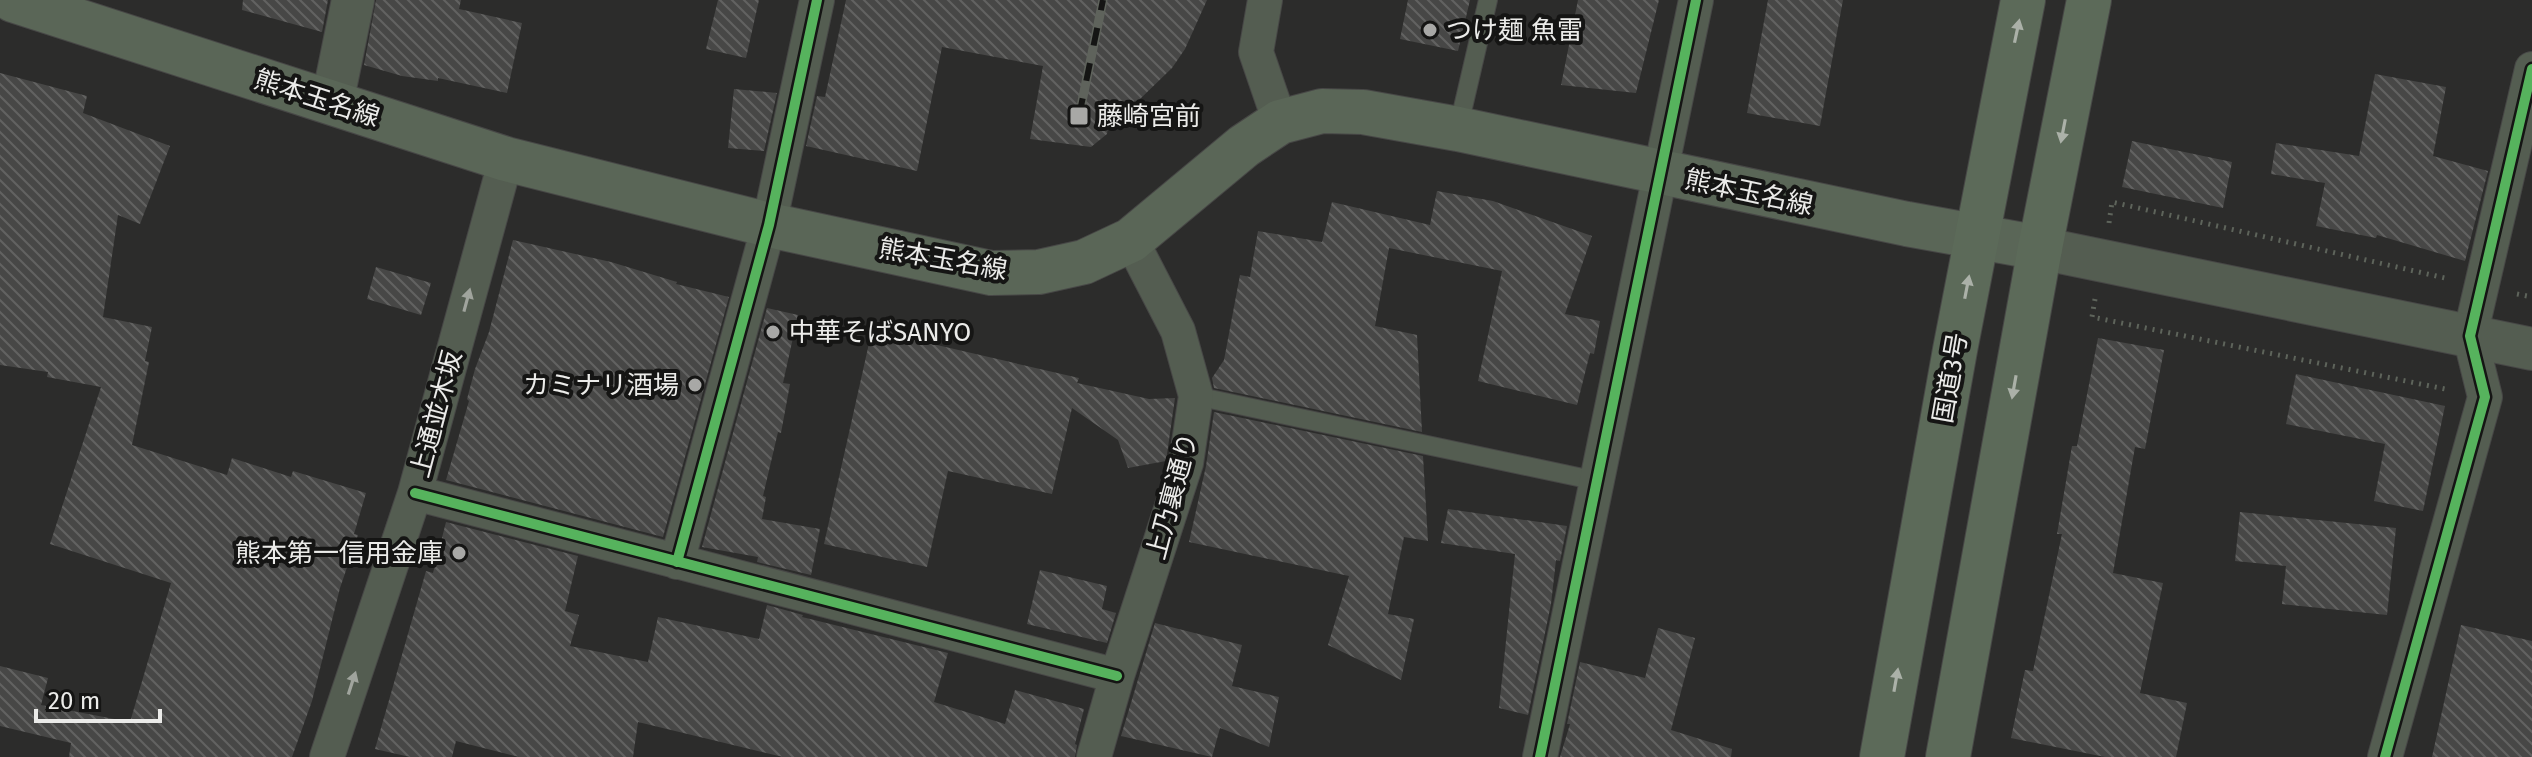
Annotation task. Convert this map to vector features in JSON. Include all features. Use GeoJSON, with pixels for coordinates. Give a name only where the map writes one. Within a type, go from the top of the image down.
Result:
{"type":"FeatureCollection","features":[{"type":"Feature","properties":{"kind":"highway","name":"国道3号"},"geometry":{"type":"LineString","coordinates":[[1882,757],[1976,237],[2023,0]]}},
{"type":"Feature","properties":{"kind":"highway"},"geometry":{"type":"LineString","coordinates":[[1948,757],[2040,248],[2089,0]]}},
{"type":"Feature","properties":{"kind":"main road","name":"熊本玉名線"},"geometry":{"type":"LineString","coordinates":[[13,0],[506,159],[769,225],[991,273],[1039,272],[1084,262],[1131,240],[1244,146],[1280,122],[1322,111],[1363,112],[1458,129],[1662,174],[2040,248]]}},
{"type":"Feature","properties":{"kind":"street"},"geometry":{"type":"LineString","coordinates":[[332,103],[353,0]]}},
{"type":"Feature","properties":{"kind":"street"},"geometry":{"type":"LineString","coordinates":[[677,562],[769,225],[817,0]]}},
{"type":"Feature","properties":{"kind":"street"},"geometry":{"type":"LineString","coordinates":[[1265,0],[1256,52],[1280,122]]}},
{"type":"Feature","properties":{"kind":"street"},"geometry":{"type":"LineString","coordinates":[[1540,757],[1696,0]]}},
{"type":"Feature","properties":{"kind":"street"},"geometry":{"type":"LineString","coordinates":[[2385,757],[2485,397],[2470,336],[2532,69]]}},
{"type":"Feature","properties":{"kind":"street","name":"上通並木坂"},"geometry":{"type":"LineString","coordinates":[[327,757],[415,493],[506,159]]}},
{"type":"Feature","properties":{"kind":"street","name":"上乃裏通り"},"geometry":{"type":"LineString","coordinates":[[1094,757],[1186,463],[1196,396],[1178,331],[1131,240]]}},
{"type":"Feature","properties":{"kind":"street"},"geometry":{"type":"LineString","coordinates":[[2040,248],[2532,349]]}},
{"type":"Feature","properties":{"kind":"street"},"geometry":{"type":"LineString","coordinates":[[415,493],[1117,676]]}},
{"type":"Feature","properties":{"kind":"lane"},"geometry":{"type":"LineString","coordinates":[[1458,129],[1488,0]]}},
{"type":"Feature","properties":{"kind":"lane"},"geometry":{"type":"LineString","coordinates":[[1196,396],[1597,481]]}},
{"type":"Feature","properties":{"kind":"building"},"geometry":{"type":"Polygon","coordinates":[[[243,0],[328,0],[322,32],[242,10],[243,0]]]}},
{"type":"Feature","properties":{"kind":"building"},"geometry":{"type":"Polygon","coordinates":[[[376,0],[461,0],[459,9],[522,23],[507,93],[438,78],[438,81],[402,76],[364,65],[376,0]]]}},
{"type":"Feature","properties":{"kind":"building"},"geometry":{"type":"Polygon","coordinates":[[[718,0],[759,0],[746,58],[706,49],[718,0]]]}},
{"type":"Feature","properties":{"kind":"building"},"geometry":{"type":"Polygon","coordinates":[[[846,0],[1207,0],[1185,49],[1172,68],[1140,99],[1109,120],[1107,134],[1091,147],[1030,139],[1043,66],[942,47],[917,171],[806,146],[817,96],[825,97],[846,0]]]}},
{"type":"Feature","properties":{"kind":"building"},"geometry":{"type":"Polygon","coordinates":[[[1408,0],[1470,0],[1458,51],[1400,39],[1408,0]]]}},
{"type":"Feature","properties":{"kind":"building"},"geometry":{"type":"Polygon","coordinates":[[[1578,0],[1659,0],[1636,93],[1561,85],[1578,0]]]}},
{"type":"Feature","properties":{"kind":"building"},"geometry":{"type":"Polygon","coordinates":[[[1768,0],[1843,0],[1820,126],[1747,113],[1768,0]]]}},
{"type":"Feature","properties":{"kind":"building"},"geometry":{"type":"Polygon","coordinates":[[[0,73],[87,96],[83,113],[170,146],[140,224],[118,215],[103,317],[152,327],[145,361],[149,362],[132,445],[227,475],[232,458],[291,477],[293,471],[366,493],[354,534],[358,535],[340,588],[312,701],[292,757],[69,757],[71,743],[0,726],[0,666],[48,678],[41,705],[130,722],[171,583],[50,544],[101,387],[47,377],[48,372],[0,365],[0,73]]]}},
{"type":"Feature","properties":{"kind":"building"},"geometry":{"type":"Polygon","coordinates":[[[2375,74],[2446,87],[2433,156],[2488,171],[2465,261],[2377,235],[2376,238],[2316,226],[2325,183],[2271,174],[2276,143],[2359,156],[2375,74]]]}},
{"type":"Feature","properties":{"kind":"building"},"geometry":{"type":"Polygon","coordinates":[[[734,89],[777,93],[764,151],[728,148],[734,89]]]}},
{"type":"Feature","properties":{"kind":"building"},"geometry":{"type":"Polygon","coordinates":[[[2132,141],[2232,162],[2223,208],[2122,187],[2132,141]]]}},
{"type":"Feature","properties":{"kind":"building"},"geometry":{"type":"Polygon","coordinates":[[[1437,191],[1493,201],[1592,236],[1565,314],[1600,321],[1594,354],[1590,353],[1577,405],[1478,381],[1502,271],[1389,248],[1375,326],[1417,335],[1422,432],[1214,388],[1212,378],[1224,360],[1240,275],[1250,277],[1258,231],[1322,242],[1332,202],[1430,225],[1437,191]]]}},
{"type":"Feature","properties":{"kind":"building"},"geometry":{"type":"Polygon","coordinates":[[[513,240],[611,262],[676,284],[729,297],[663,537],[446,480],[513,240]]]}},
{"type":"Feature","properties":{"kind":"building"},"geometry":{"type":"Polygon","coordinates":[[[376,267],[431,283],[421,315],[367,299],[376,267]]]}},
{"type":"Feature","properties":{"kind":"building"},"geometry":{"type":"Polygon","coordinates":[[[767,308],[798,315],[783,383],[790,384],[781,433],[778,432],[763,496],[766,497],[762,519],[820,529],[811,575],[757,562],[758,557],[702,547],[767,308]]]}},
{"type":"Feature","properties":{"kind":"building"},"geometry":{"type":"Polygon","coordinates":[[[872,330],[1079,378],[1077,383],[1149,399],[1175,398],[1166,461],[1128,468],[1118,440],[1072,408],[1052,494],[948,471],[927,567],[824,544],[872,330]]]}},
{"type":"Feature","properties":{"kind":"building"},"geometry":{"type":"Polygon","coordinates":[[[2098,338],[2164,350],[2145,449],[2135,447],[2113,573],[2163,583],[2140,693],[2187,703],[2176,757],[2105,757],[2011,738],[2025,670],[2033,671],[2062,534],[2057,534],[2072,446],[2077,446],[2098,338]]]}},
{"type":"Feature","properties":{"kind":"building"},"geometry":{"type":"Polygon","coordinates":[[[2296,374],[2445,406],[2423,511],[2374,501],[2385,444],[2286,424],[2296,374]]]}},
{"type":"Feature","properties":{"kind":"building"},"geometry":{"type":"Polygon","coordinates":[[[1214,412],[1423,456],[1428,541],[1404,537],[1388,614],[1414,619],[1401,680],[1328,645],[1349,576],[1189,542],[1214,412]]]}},
{"type":"Feature","properties":{"kind":"building"},"geometry":{"type":"Polygon","coordinates":[[[1448,509],[1567,526],[1560,561],[1556,560],[1551,604],[1528,715],[1499,708],[1515,554],[1441,543],[1448,509]]]}},
{"type":"Feature","properties":{"kind":"building"},"geometry":{"type":"Polygon","coordinates":[[[2240,512],[2396,528],[2387,615],[2282,604],[2286,566],[2235,561],[2240,512]]]}},
{"type":"Feature","properties":{"kind":"building"},"geometry":{"type":"Polygon","coordinates":[[[446,522],[578,556],[565,611],[579,615],[570,646],[648,662],[658,617],[759,639],[767,605],[802,617],[948,653],[934,702],[1005,724],[1015,690],[1084,709],[1075,757],[783,757],[638,722],[633,757],[519,757],[456,741],[452,757],[410,757],[375,749],[426,571],[433,573],[446,522]]]}},
{"type":"Feature","properties":{"kind":"building"},"geometry":{"type":"Polygon","coordinates":[[[1040,570],[1107,586],[1102,609],[1116,613],[1107,643],[1027,624],[1040,570]]]}},
{"type":"Feature","properties":{"kind":"building"},"geometry":{"type":"Polygon","coordinates":[[[1155,623],[1242,645],[1232,686],[1279,697],[1269,747],[1220,728],[1212,757],[1121,736],[1155,623]]]}},
{"type":"Feature","properties":{"kind":"building"},"geometry":{"type":"Polygon","coordinates":[[[2461,625],[2532,641],[2532,757],[2432,757],[2461,625]]]}},
{"type":"Feature","properties":{"kind":"building"},"geometry":{"type":"Polygon","coordinates":[[[1658,628],[1695,638],[1671,730],[1732,749],[1731,757],[1560,757],[1570,724],[1567,724],[1580,662],[1645,678],[1658,628]]]}},
{"type":"Feature","properties":{"kind":"railway"},"geometry":{"type":"LineString","coordinates":[[1079,116],[1103,0]]}},
{"type":"Feature","properties":{"kind":"cycle path"},"geometry":{"type":"LineString","coordinates":[[677,562],[769,225],[817,0]]}},
{"type":"Feature","properties":{"kind":"cycle path"},"geometry":{"type":"LineString","coordinates":[[1540,757],[1696,0]]}},
{"type":"Feature","properties":{"kind":"cycle path"},"geometry":{"type":"LineString","coordinates":[[2385,757],[2485,397],[2470,336],[2532,69]]}},
{"type":"Feature","properties":{"kind":"cycle path"},"geometry":{"type":"LineString","coordinates":[[415,493],[1117,676]]}},
{"type":"Feature","properties":{"kind":"place","name":"つけ麺 魚雷"},"geometry":{"type":"Point","coordinates":[1430,30]}},
{"type":"Feature","properties":{"kind":"place","name":"藤崎宮前"},"geometry":{"type":"Point","coordinates":[1079,116]}},
{"type":"Feature","properties":{"kind":"place","name":"中華そばSANYO"},"geometry":{"type":"Point","coordinates":[773,332]}},
{"type":"Feature","properties":{"kind":"place","name":"カミナリ酒場"},"geometry":{"type":"Point","coordinates":[695,385]}},
{"type":"Feature","properties":{"kind":"place","name":"熊本第一信用金庫"},"geometry":{"type":"Point","coordinates":[459,553]}}]}
